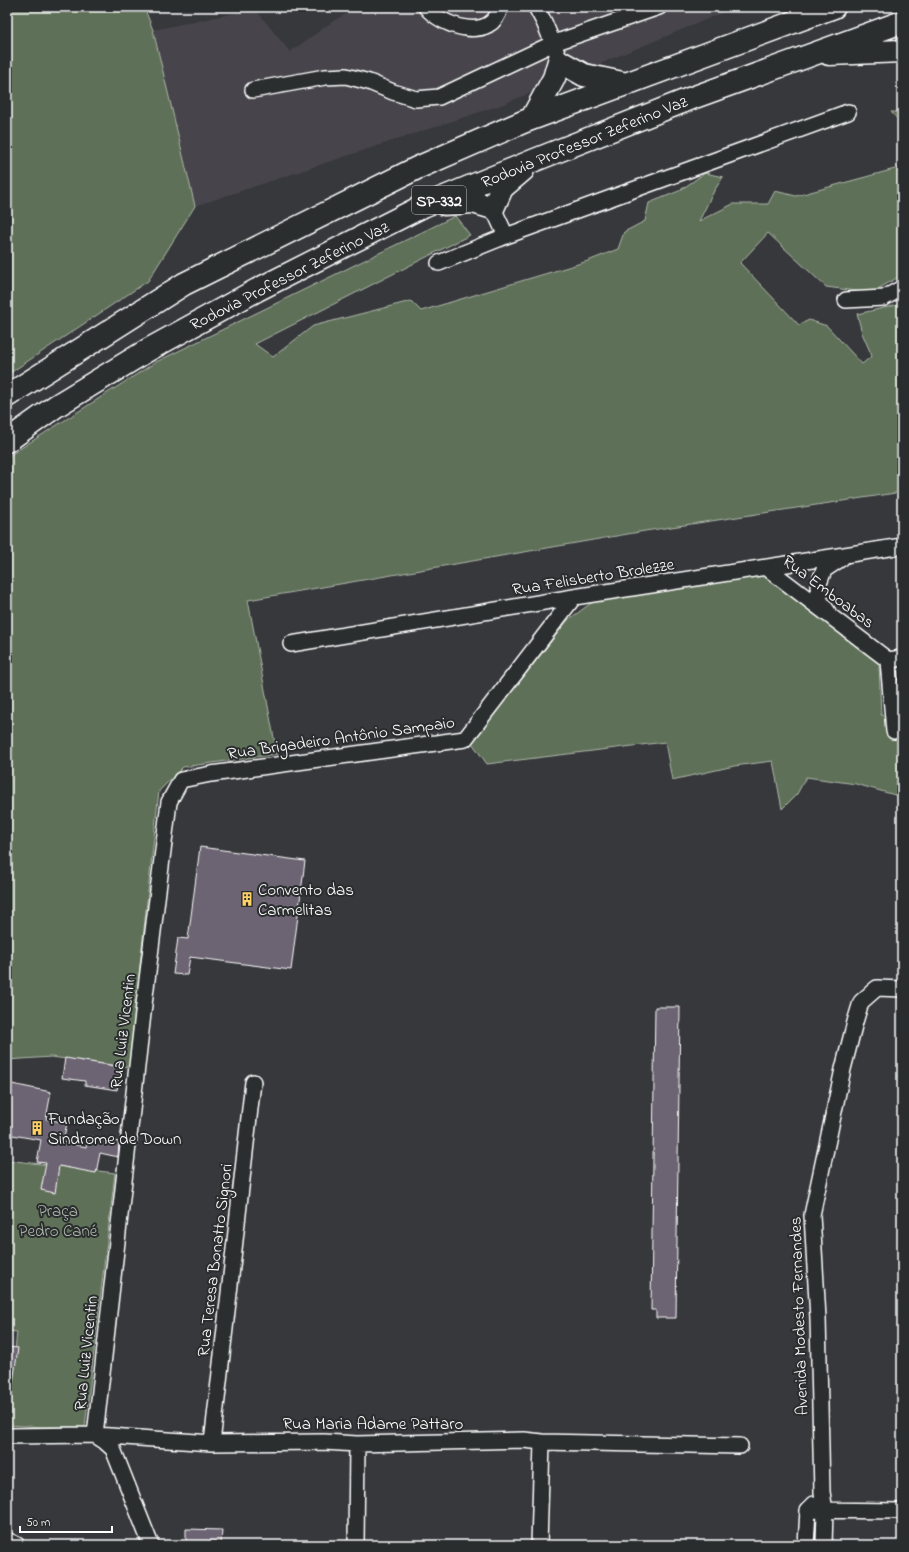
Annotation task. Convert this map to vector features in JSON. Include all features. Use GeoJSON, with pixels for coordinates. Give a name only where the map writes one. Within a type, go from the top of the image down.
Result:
{"type":"FeatureCollection","features":[{"type":"Feature","properties":{"kind":"highway","name":"Rodovia Professor Zeferino Vaz"},"geometry":{"type":"LineString","coordinates":[[7,396],[184,284],[417,168],[532,118],[834,7]]}},
{"type":"Feature","properties":{"kind":"highway","name":"Rodovia Professor Zeferino Vaz"},"geometry":{"type":"LineString","coordinates":[[7,441],[56,406],[148,350],[257,290],[423,206],[692,98],[810,54],[902,22]]}},
{"type":"Feature","properties":{"kind":"highway"},"geometry":{"type":"LineString","coordinates":[[810,54],[902,51]]}},
{"type":"Feature","properties":{"kind":"highway"},"geometry":{"type":"LineString","coordinates":[[557,52],[584,75],[627,84]]}},
{"type":"Feature","properties":{"kind":"highway"},"geometry":{"type":"LineString","coordinates":[[532,118],[554,78],[557,52]]}},
{"type":"Feature","properties":{"kind":"highway"},"geometry":{"type":"LineString","coordinates":[[423,206],[473,202],[493,208],[502,188],[535,160]]}},
{"type":"Feature","properties":{"kind":"street"},"geometry":{"type":"LineString","coordinates":[[426,7],[439,19],[457,26],[472,29],[487,26],[498,13],[500,7]]}},
{"type":"Feature","properties":{"kind":"street"},"geometry":{"type":"LineString","coordinates":[[536,7],[557,52]]}},
{"type":"Feature","properties":{"kind":"street"},"geometry":{"type":"LineString","coordinates":[[253,90],[325,77],[346,76],[369,82],[392,92],[416,99],[439,97],[557,52],[659,7]]}},
{"type":"Feature","properties":{"kind":"street"},"geometry":{"type":"LineString","coordinates":[[439,262],[506,236],[848,112]]}},
{"type":"Feature","properties":{"kind":"street"},"geometry":{"type":"LineString","coordinates":[[493,208],[506,236]]}},
{"type":"Feature","properties":{"kind":"street"},"geometry":{"type":"LineString","coordinates":[[846,300],[884,298],[902,288]]}},
{"type":"Feature","properties":{"kind":"street","name":"Rua Felisberto Brolezze"},"geometry":{"type":"LineString","coordinates":[[291,644],[902,546]]}},
{"type":"Feature","properties":{"kind":"street"},"geometry":{"type":"LineString","coordinates":[[832,618],[820,601],[818,586],[824,570],[846,555]]}},
{"type":"Feature","properties":{"kind":"street","name":"Rua Emboabas"},"geometry":{"type":"LineString","coordinates":[[767,568],[832,618],[895,659],[894,731]]}},
{"type":"Feature","properties":{"kind":"street","name":"Rua Brigadeiro Antônio Sampaio"},"geometry":{"type":"LineString","coordinates":[[211,774],[465,739],[574,598]]}},
{"type":"Feature","properties":{"kind":"street","name":"Rua Luiz Vicentin"},"geometry":{"type":"LineString","coordinates":[[151,1545],[113,1449],[95,1435],[145,996],[169,802],[181,780],[211,774]]}},
{"type":"Feature","properties":{"kind":"street","name":"Avenida Modesto Fernandes"},"geometry":{"type":"LineString","coordinates":[[824,1545],[825,1511],[822,1492],[818,1318],[812,1215],[842,1069],[861,1002],[877,988],[902,989]]}},
{"type":"Feature","properties":{"kind":"street","name":"Rua Teresa Bonatto Signori"},"geometry":{"type":"LineString","coordinates":[[212,1443],[253,1082]]}},
{"type":"Feature","properties":{"kind":"street","name":"Rua Maria Adame Pattaro"},"geometry":{"type":"LineString","coordinates":[[7,1436],[95,1435],[212,1443],[324,1442],[357,1444],[524,1440],[542,1442],[740,1446]]}},
{"type":"Feature","properties":{"kind":"street"},"geometry":{"type":"LineString","coordinates":[[539,1545],[542,1442]]}},
{"type":"Feature","properties":{"kind":"street"},"geometry":{"type":"LineString","coordinates":[[356,1545],[357,1444]]}},
{"type":"Feature","properties":{"kind":"street"},"geometry":{"type":"LineString","coordinates":[[806,1545],[808,1510],[817,1502],[822,1492]]}},
{"type":"Feature","properties":{"kind":"street"},"geometry":{"type":"LineString","coordinates":[[808,1510],[902,1511]]}},
{"type":"Feature","properties":{"kind":"street"},"geometry":{"type":"LineString","coordinates":[[7,1540],[17,1545]]}},
{"type":"Feature","properties":{"kind":"shaded area"},"geometry":{"type":"Polygon","coordinates":[[[359,7],[736,7],[501,105],[195,206],[153,30],[255,9],[290,52],[335,20],[359,7]]]}},
{"type":"Feature","properties":{"kind":"green space"},"geometry":{"type":"Polygon","coordinates":[[[7,7],[144,7],[153,30],[195,206],[148,281],[7,375],[7,7]]]}},
{"type":"Feature","properties":{"kind":"green space"},"geometry":{"type":"Polygon","coordinates":[[[891,112],[902,112],[902,124],[891,112]]]}},
{"type":"Feature","properties":{"kind":"green space"},"geometry":{"type":"Polygon","coordinates":[[[902,167],[902,275],[871,293],[826,287],[768,233],[740,263],[799,325],[809,320],[827,326],[862,364],[872,356],[862,333],[857,314],[902,304],[902,492],[645,531],[248,600],[277,754],[183,767],[159,791],[129,1067],[51,1057],[7,1060],[7,457],[156,362],[455,216],[470,235],[255,344],[273,357],[313,326],[411,301],[421,311],[588,261],[618,249],[624,232],[645,221],[649,203],[679,191],[705,173],[723,177],[699,221],[733,204],[768,204],[775,191],[796,196],[902,167]]]}},
{"type":"Feature","properties":{"kind":"green space"},"geometry":{"type":"Polygon","coordinates":[[[763,575],[879,663],[881,715],[898,718],[902,722],[902,797],[856,784],[806,777],[797,794],[782,809],[773,761],[734,766],[672,780],[665,742],[487,764],[472,743],[568,620],[594,601],[763,575]]]}},
{"type":"Feature","properties":{"kind":"green space","name":"Praça Pedro Cané"},"geometry":{"type":"Polygon","coordinates":[[[7,1160],[115,1173],[85,1427],[7,1425],[17,1332],[7,1331],[7,1160]]]}},
{"type":"Feature","properties":{"kind":"building","name":"Convento das Carmelitas"},"geometry":{"type":"Polygon","coordinates":[[[200,847],[305,861],[291,970],[190,957],[187,975],[173,974],[178,938],[188,939],[200,847]]]}},
{"type":"Feature","properties":{"kind":"building"},"geometry":{"type":"Polygon","coordinates":[[[655,1007],[680,1007],[676,1318],[656,1318],[656,1310],[651,1310],[655,1007]]]}},
{"type":"Feature","properties":{"kind":"building"},"geometry":{"type":"Polygon","coordinates":[[[65,1058],[121,1067],[117,1090],[85,1085],[85,1081],[62,1078],[65,1058]]]}},
{"type":"Feature","properties":{"kind":"building","name":"Fundação Sindrome de Down"},"geometry":{"type":"Polygon","coordinates":[[[7,1083],[51,1092],[46,1119],[67,1123],[63,1142],[86,1147],[88,1136],[119,1142],[118,1157],[100,1153],[96,1173],[59,1166],[55,1193],[41,1190],[46,1163],[37,1162],[41,1140],[7,1134],[7,1083]]]}},
{"type":"Feature","properties":{"kind":"building"},"geometry":{"type":"Polygon","coordinates":[[[7,1347],[18,1348],[13,1383],[7,1383],[7,1347]]]}},
{"type":"Feature","properties":{"kind":"building"},"geometry":{"type":"Polygon","coordinates":[[[186,1529],[222,1530],[221,1545],[186,1545],[186,1529]]]}},
{"type":"Feature","properties":{"kind":"place","name":"Convento das Carmelitas"},"geometry":{"type":"Point","coordinates":[247,899]}},
{"type":"Feature","properties":{"kind":"place","name":"Fundação Sindrome de Down"},"geometry":{"type":"Point","coordinates":[37,1128]}}]}
